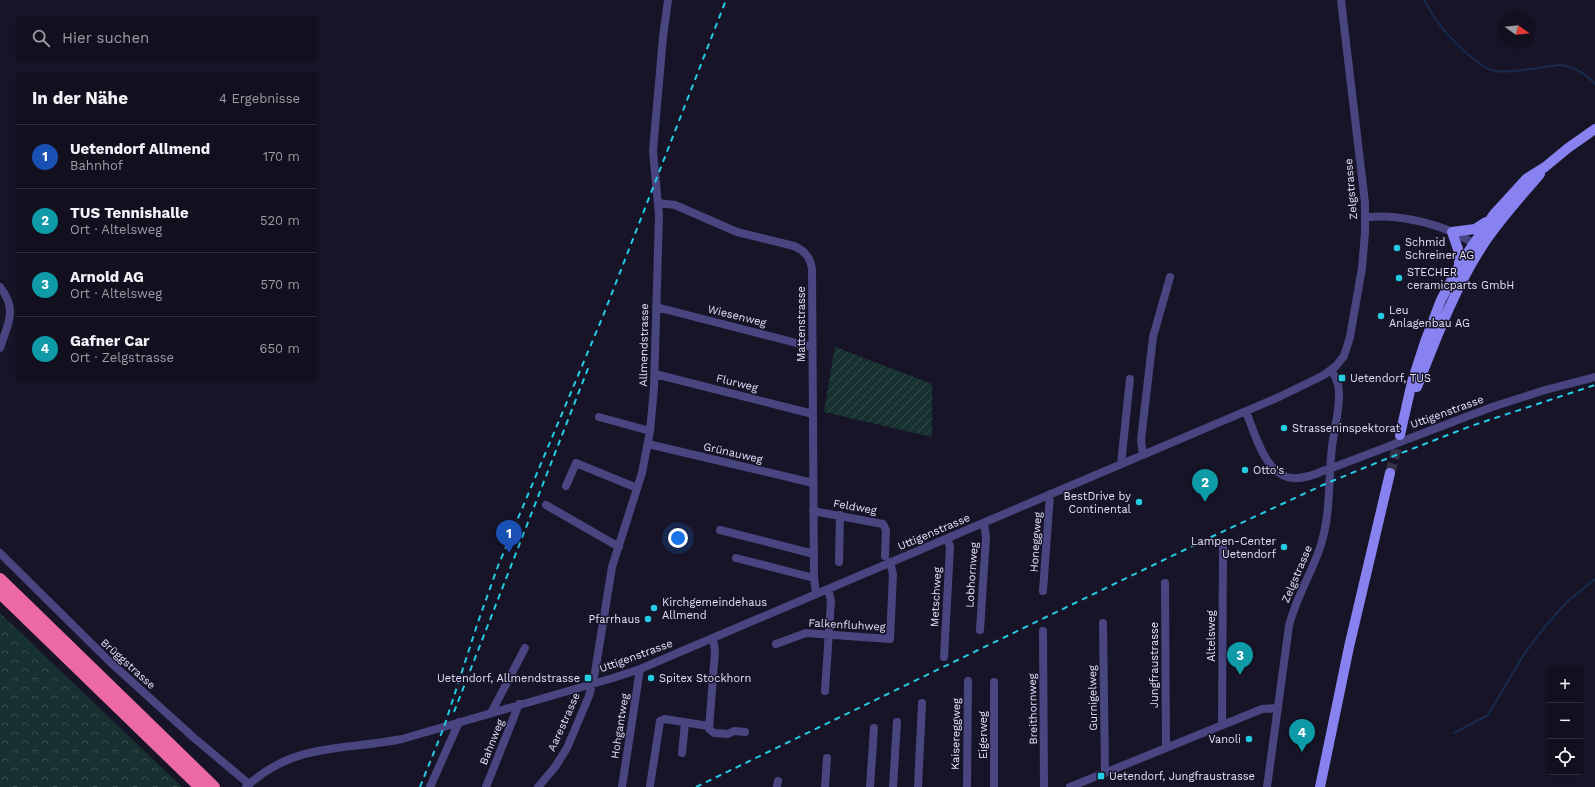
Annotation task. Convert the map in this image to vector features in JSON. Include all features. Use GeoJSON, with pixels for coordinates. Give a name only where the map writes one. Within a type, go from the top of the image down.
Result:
{"type":"FeatureCollection","features":[{"type":"Feature","properties":{"kind":"highway"},"geometry":{"type":"LineString","coordinates":[[0,579],[214,787]]}},
{"type":"Feature","properties":{"kind":"highway"},"geometry":{"type":"LineString","coordinates":[[0,593],[200,787]]}},
{"type":"Feature","properties":{"kind":"main road"},"geometry":{"type":"LineString","coordinates":[[1459,266],[1459,252],[1452,232],[1475,229],[1489,220],[1526,179],[1545,167],[1568,148],[1595,129]]}},
{"type":"Feature","properties":{"kind":"main road"},"geometry":{"type":"LineString","coordinates":[[1406,415],[1412,382],[1428,331],[1441,300],[1459,266],[1505,215],[1545,167]]}},
{"type":"Feature","properties":{"kind":"main road"},"geometry":{"type":"LineString","coordinates":[[1400,436],[1406,415],[1445,315],[1489,220]]}},
{"type":"Feature","properties":{"kind":"main road"},"geometry":{"type":"LineString","coordinates":[[1320,787],[1349,647],[1390,473]]}},
{"type":"Feature","properties":{"kind":"street","name":"Allmendstrasse"},"geometry":{"type":"LineString","coordinates":[[592,683],[610,579],[637,488],[650,431],[655,374],[658,202],[653,151],[663,37],[668,0]]}},
{"type":"Feature","properties":{"kind":"street","name":"Zelgstrasse"},"geometry":{"type":"LineString","coordinates":[[1246,411],[1300,388],[1332,370],[1344,356],[1348,344],[1362,262],[1365,217],[1363,183],[1341,0]]}},
{"type":"Feature","properties":{"kind":"street","name":"Mattenstrasse"},"geometry":{"type":"LineString","coordinates":[[658,202],[675,206],[737,232],[794,246],[802,250],[810,261],[812,269],[814,578],[816,594]]}},
{"type":"Feature","properties":{"kind":"street"},"geometry":{"type":"LineString","coordinates":[[1365,217],[1400,218],[1419,222],[1452,232],[1477,246]]}},
{"type":"Feature","properties":{"kind":"street"},"geometry":{"type":"LineString","coordinates":[[1143,455],[1140,440],[1152,346],[1170,278]]}},
{"type":"Feature","properties":{"kind":"street"},"geometry":{"type":"LineString","coordinates":[[0,287],[6,296],[11,309],[0,348]]}},
{"type":"Feature","properties":{"kind":"street","name":"Wiesenweg"},"geometry":{"type":"LineString","coordinates":[[656,307],[812,347]]}},
{"type":"Feature","properties":{"kind":"street","name":"Zelgstrasse"},"geometry":{"type":"LineString","coordinates":[[1267,787],[1292,615],[1320,550],[1326,525],[1332,445],[1339,398],[1338,382],[1332,370]]}},
{"type":"Feature","properties":{"kind":"street","name":"Flurweg"},"geometry":{"type":"LineString","coordinates":[[655,374],[813,414]]}},
{"type":"Feature","properties":{"kind":"street","name":"Uttigenstrasse"},"geometry":{"type":"LineString","coordinates":[[247,785],[274,766],[302,754],[320,750],[392,741],[640,669],[828,589],[888,559],[984,523],[1246,411],[1267,460],[1277,472],[1292,478],[1307,477],[1503,403],[1595,377]]}},
{"type":"Feature","properties":{"kind":"street"},"geometry":{"type":"LineString","coordinates":[[1121,464],[1130,379]]}},
{"type":"Feature","properties":{"kind":"street"},"geometry":{"type":"LineString","coordinates":[[599,417],[650,431]]}},
{"type":"Feature","properties":{"kind":"street","name":"Grünauweg"},"geometry":{"type":"LineString","coordinates":[[648,444],[813,483]]}},
{"type":"Feature","properties":{"kind":"street"},"geometry":{"type":"LineString","coordinates":[[566,486],[576,463],[637,488]]}},
{"type":"Feature","properties":{"kind":"street","name":"Honeggweg"},"geometry":{"type":"LineString","coordinates":[[1043,591],[1050,494]]}},
{"type":"Feature","properties":{"kind":"street"},"geometry":{"type":"LineString","coordinates":[[546,505],[619,547]]}},
{"type":"Feature","properties":{"kind":"street","name":"Feldweg"},"geometry":{"type":"LineString","coordinates":[[814,511],[883,524],[886,530],[888,559]]}},
{"type":"Feature","properties":{"kind":"street"},"geometry":{"type":"LineString","coordinates":[[839,562],[840,515]]}},
{"type":"Feature","properties":{"kind":"street","name":"Lobhornweg"},"geometry":{"type":"LineString","coordinates":[[980,630],[986,537],[984,523]]}},
{"type":"Feature","properties":{"kind":"street"},"geometry":{"type":"LineString","coordinates":[[720,530],[814,554]]}},
{"type":"Feature","properties":{"kind":"street","name":"Metschweg"},"geometry":{"type":"LineString","coordinates":[[944,657],[950,547],[947,538]]}},
{"type":"Feature","properties":{"kind":"street","name":"Altelsweg"},"geometry":{"type":"LineString","coordinates":[[1222,725],[1223,547]]}},
{"type":"Feature","properties":{"kind":"street","name":"Brüggstrasse"},"geometry":{"type":"LineString","coordinates":[[0,553],[109,661],[247,785]]}},
{"type":"Feature","properties":{"kind":"street"},"geometry":{"type":"LineString","coordinates":[[736,558],[814,578]]}},
{"type":"Feature","properties":{"kind":"street","name":"Falkenfluhweg"},"geometry":{"type":"LineString","coordinates":[[776,644],[802,633],[890,638],[893,574],[888,559]]}},
{"type":"Feature","properties":{"kind":"street","name":"Jungfraustrasse"},"geometry":{"type":"LineString","coordinates":[[1165,583],[1166,748]]}},
{"type":"Feature","properties":{"kind":"street"},"geometry":{"type":"LineString","coordinates":[[825,691],[831,601],[828,589]]}},
{"type":"Feature","properties":{"kind":"street","name":"Gurnigelweg"},"geometry":{"type":"LineString","coordinates":[[1103,623],[1105,773]]}},
{"type":"Feature","properties":{"kind":"street","name":"Breithornweg"},"geometry":{"type":"LineString","coordinates":[[1043,631],[1044,787]]}},
{"type":"Feature","properties":{"kind":"street"},"geometry":{"type":"LineString","coordinates":[[713,638],[715,651],[708,726],[714,733],[728,734],[734,731],[744,732]]}},
{"type":"Feature","properties":{"kind":"street"},"geometry":{"type":"LineString","coordinates":[[491,713],[526,648]]}},
{"type":"Feature","properties":{"kind":"street","name":"Hohgantweg"},"geometry":{"type":"LineString","coordinates":[[622,787],[640,669]]}},
{"type":"Feature","properties":{"kind":"street","name":"Kaisereggweg"},"geometry":{"type":"LineString","coordinates":[[967,787],[968,680]]}},
{"type":"Feature","properties":{"kind":"street","name":"Eigerweg"},"geometry":{"type":"LineString","coordinates":[[994,682],[994,787]]}},
{"type":"Feature","properties":{"kind":"street","name":"Aarestrasse"},"geometry":{"type":"LineString","coordinates":[[538,787],[567,748],[586,704],[592,683]]}},
{"type":"Feature","properties":{"kind":"street"},"geometry":{"type":"LineString","coordinates":[[918,787],[922,702]]}},
{"type":"Feature","properties":{"kind":"street","name":"Bahnweg"},"geometry":{"type":"LineString","coordinates":[[486,787],[519,704]]}},
{"type":"Feature","properties":{"kind":"street"},"geometry":{"type":"LineString","coordinates":[[1070,787],[1262,709],[1278,708]]}},
{"type":"Feature","properties":{"kind":"street"},"geometry":{"type":"LineString","coordinates":[[650,786],[660,721],[665,719],[708,726]]}},
{"type":"Feature","properties":{"kind":"street"},"geometry":{"type":"LineString","coordinates":[[430,787],[459,722]]}},
{"type":"Feature","properties":{"kind":"street"},"geometry":{"type":"LineString","coordinates":[[893,787],[896,722]]}},
{"type":"Feature","properties":{"kind":"street"},"geometry":{"type":"LineString","coordinates":[[682,754],[686,723]]}},
{"type":"Feature","properties":{"kind":"street"},"geometry":{"type":"LineString","coordinates":[[870,787],[874,728]]}},
{"type":"Feature","properties":{"kind":"street"},"geometry":{"type":"LineString","coordinates":[[825,787],[827,758]]}},
{"type":"Feature","properties":{"kind":"green space"},"geometry":{"type":"Polygon","coordinates":[[[835,347],[932,384],[932,437],[824,412],[835,347]]]}},
{"type":"Feature","properties":{"kind":"green space"},"geometry":{"type":"Polygon","coordinates":[[[0,613],[182,787],[0,787],[0,613]]]}},
{"type":"Feature","properties":{"kind":"waterway"},"geometry":{"type":"LineString","coordinates":[[1424,0],[1435,19],[1448,34],[1472,58],[1488,69],[1509,72],[1559,65],[1570,67],[1579,71],[1595,84]]}},
{"type":"Feature","properties":{"kind":"waterway"},"geometry":{"type":"LineString","coordinates":[[1454,733],[1488,715],[1524,654],[1547,624],[1568,601],[1595,579]]}},
{"type":"Feature","properties":{"kind":"tunnel"},"geometry":{"type":"LineString","coordinates":[[1390,473],[1400,436]]}},
{"type":"Feature","properties":{"kind":"railway"},"geometry":{"type":"LineString","coordinates":[[420,787],[444,727],[498,566],[603,316],[726,0]]}},
{"type":"Feature","properties":{"kind":"railway"},"geometry":{"type":"LineString","coordinates":[[454,712],[589,366]]}},
{"type":"Feature","properties":{"kind":"railway"},"geometry":{"type":"LineString","coordinates":[[696,787],[1209,538],[1325,484],[1471,426],[1595,385]]}},
{"type":"Feature","properties":{"kind":"place","name":"Schmid Schreiner AG"},"geometry":{"type":"Point","coordinates":[1397,248]}},
{"type":"Feature","properties":{"kind":"place","name":"STECHER ceramicparts GmbH"},"geometry":{"type":"Point","coordinates":[1399,278]}},
{"type":"Feature","properties":{"kind":"place","name":"Leu Anlagenbau AG"},"geometry":{"type":"Point","coordinates":[1381,316]}},
{"type":"Feature","properties":{"kind":"place","name":"Uetendorf, TUS"},"geometry":{"type":"Point","coordinates":[1342,378]}},
{"type":"Feature","properties":{"kind":"place","name":"Strasseninspektorat"},"geometry":{"type":"Point","coordinates":[1284,428]}},
{"type":"Feature","properties":{"kind":"place","name":"Otto's"},"geometry":{"type":"Point","coordinates":[1245,470]}},
{"type":"Feature","properties":{"kind":"place","name":"BestDrive by Continental"},"geometry":{"type":"Point","coordinates":[1139,502]}},
{"type":"Feature","properties":{"kind":"place","name":"TUS Tennishalle"},"geometry":{"type":"Point","coordinates":[1205,502]}},
{"type":"Feature","properties":{"kind":"place","name":"Lampen-Center Uetendorf"},"geometry":{"type":"Point","coordinates":[1284,547]}},
{"type":"Feature","properties":{"kind":"place","name":"Uetendorf Allmend"},"geometry":{"type":"Point","coordinates":[509,553]}},
{"type":"Feature","properties":{"kind":"place","name":"Kirchgemeindehaus Allmend"},"geometry":{"type":"Point","coordinates":[654,608]}},
{"type":"Feature","properties":{"kind":"place","name":"Pfarrhaus"},"geometry":{"type":"Point","coordinates":[648,619]}},
{"type":"Feature","properties":{"kind":"place","name":"Arnold AG"},"geometry":{"type":"Point","coordinates":[1240,675]}},
{"type":"Feature","properties":{"kind":"place","name":"Uetendorf, Allmendstrasse"},"geometry":{"type":"Point","coordinates":[588,678]}},
{"type":"Feature","properties":{"kind":"place","name":"Spitex Stockhorn"},"geometry":{"type":"Point","coordinates":[651,678]}},
{"type":"Feature","properties":{"kind":"place","name":"Vanoli"},"geometry":{"type":"Point","coordinates":[1249,739]}},
{"type":"Feature","properties":{"kind":"place","name":"Gafner Car"},"geometry":{"type":"Point","coordinates":[1302,752]}},
{"type":"Feature","properties":{"kind":"place","name":"Uetendorf, Jungfraustrasse"},"geometry":{"type":"Point","coordinates":[1101,776]}}]}
